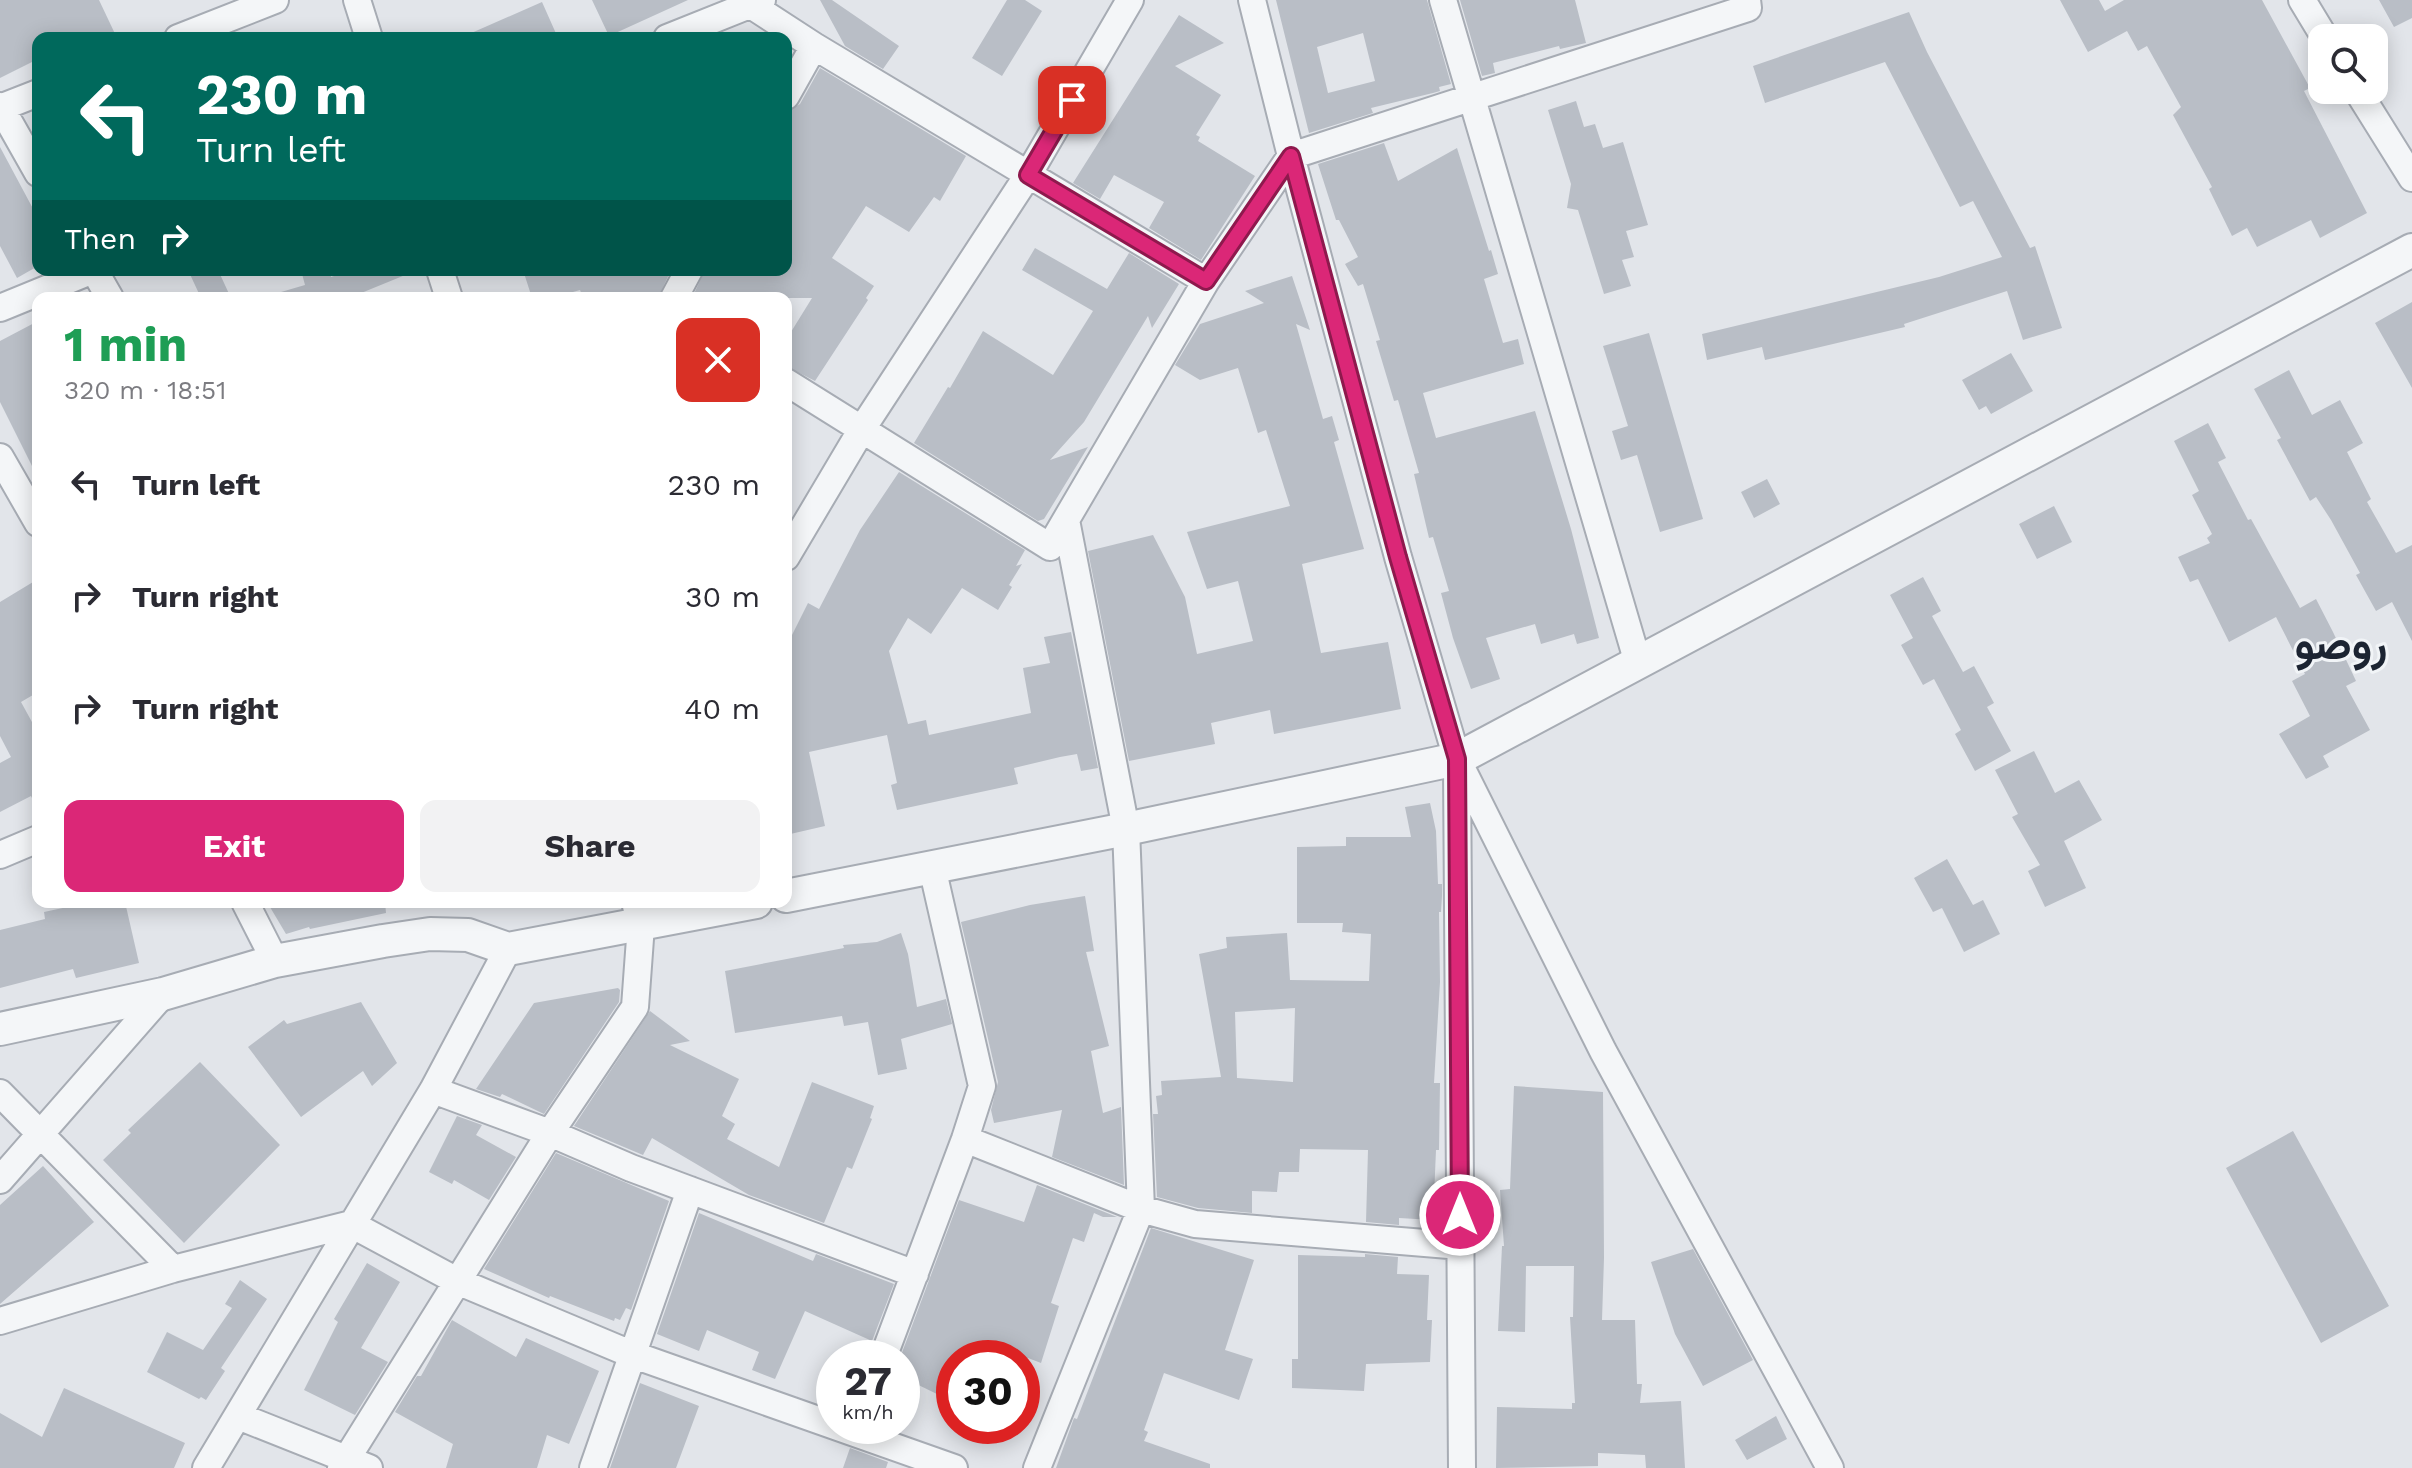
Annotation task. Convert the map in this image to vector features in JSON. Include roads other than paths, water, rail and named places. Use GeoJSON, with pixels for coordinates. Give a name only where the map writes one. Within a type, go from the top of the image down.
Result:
{"type":"FeatureCollection","features":[{"type":"Feature","properties":{"kind":"street"},"geometry":{"type":"LineString","coordinates":[[193,32],[275,0]]}},
{"type":"Feature","properties":{"kind":"street"},"geometry":{"type":"LineString","coordinates":[[357,0],[367,32]]}},
{"type":"Feature","properties":{"kind":"street"},"geometry":{"type":"LineString","coordinates":[[792,547],[862,429],[1028,175],[1130,0]]}},
{"type":"Feature","properties":{"kind":"street"},"geometry":{"type":"LineString","coordinates":[[1252,0],[1398,557],[1457,759],[1603,1051],[1830,1468]]}},
{"type":"Feature","properties":{"kind":"street"},"geometry":{"type":"LineString","coordinates":[[1443,0],[1638,663]]}},
{"type":"Feature","properties":{"kind":"street"},"geometry":{"type":"LineString","coordinates":[[792,386],[1050,547],[1206,281],[1291,156],[1748,8],[1747,0]]}},
{"type":"Feature","properties":{"kind":"street"},"geometry":{"type":"LineString","coordinates":[[2302,0],[2317,24]]}},
{"type":"Feature","properties":{"kind":"street"},"geometry":{"type":"LineString","coordinates":[[682,32],[754,2],[814,46],[1206,281]]}},
{"type":"Feature","properties":{"kind":"street"},"geometry":{"type":"LineString","coordinates":[[792,85],[814,46]]}},
{"type":"Feature","properties":{"kind":"street"},"geometry":{"type":"LineString","coordinates":[[32,95],[0,107],[32,163]]}},
{"type":"Feature","properties":{"kind":"street"},"geometry":{"type":"LineString","coordinates":[[2366,104],[2412,178]]}},
{"type":"Feature","properties":{"kind":"street"},"geometry":{"type":"LineString","coordinates":[[792,895],[1457,759],[2412,250]]}},
{"type":"Feature","properties":{"kind":"street"},"geometry":{"type":"LineString","coordinates":[[40,292],[79,276]]}},
{"type":"Feature","properties":{"kind":"street"},"geometry":{"type":"LineString","coordinates":[[0,308],[32,295]]}},
{"type":"Feature","properties":{"kind":"street"},"geometry":{"type":"LineString","coordinates":[[0,457],[8,489],[32,516]]}},
{"type":"Feature","properties":{"kind":"street"},"geometry":{"type":"LineString","coordinates":[[1037,1468],[1141,1209],[1126,829],[1066,520]]}},
{"type":"Feature","properties":{"kind":"street"},"geometry":{"type":"LineString","coordinates":[[1457,759],[1462,1468]]}},
{"type":"Feature","properties":{"kind":"street"},"geometry":{"type":"LineString","coordinates":[[4,845],[32,840]]}},
{"type":"Feature","properties":{"kind":"street"},"geometry":{"type":"LineString","coordinates":[[890,1340],[982,1086],[932,867]]}},
{"type":"Feature","properties":{"kind":"street"},"geometry":{"type":"LineString","coordinates":[[248,908],[275,961]]}},
{"type":"Feature","properties":{"kind":"street"},"geometry":{"type":"LineString","coordinates":[[0,1029],[163,994],[275,961],[430,934],[468,935],[508,949],[638,914],[697,908]]}},
{"type":"Feature","properties":{"kind":"street"},"geometry":{"type":"LineString","coordinates":[[238,1416],[352,1465],[457,1281],[550,1133],[635,1007],[638,914]]}},
{"type":"Feature","properties":{"kind":"street"},"geometry":{"type":"LineString","coordinates":[[206,1468],[433,1090],[508,949]]}},
{"type":"Feature","properties":{"kind":"street"},"geometry":{"type":"LineString","coordinates":[[0,1180],[163,994]]}},
{"type":"Feature","properties":{"kind":"street"},"geometry":{"type":"LineString","coordinates":[[433,1090],[915,1274]]}},
{"type":"Feature","properties":{"kind":"street"},"geometry":{"type":"LineString","coordinates":[[0,1093],[173,1269]]}},
{"type":"Feature","properties":{"kind":"street"},"geometry":{"type":"LineString","coordinates":[[965,1139],[1141,1209],[1195,1224],[1461,1246]]}},
{"type":"Feature","properties":{"kind":"street"},"geometry":{"type":"LineString","coordinates":[[593,1468],[690,1190]]}},
{"type":"Feature","properties":{"kind":"street"},"geometry":{"type":"LineString","coordinates":[[0,1321],[173,1269],[351,1224],[457,1281],[631,1354],[816,1416]]}},
{"type":"Feature","properties":{"kind":"street"},"geometry":{"type":"LineString","coordinates":[[892,1444],[954,1468]]}},
{"type":"Feature","properties":{"kind":"district","name":"روصو"},"geometry":{"type":"Point","coordinates":[2341,644]}}]}
